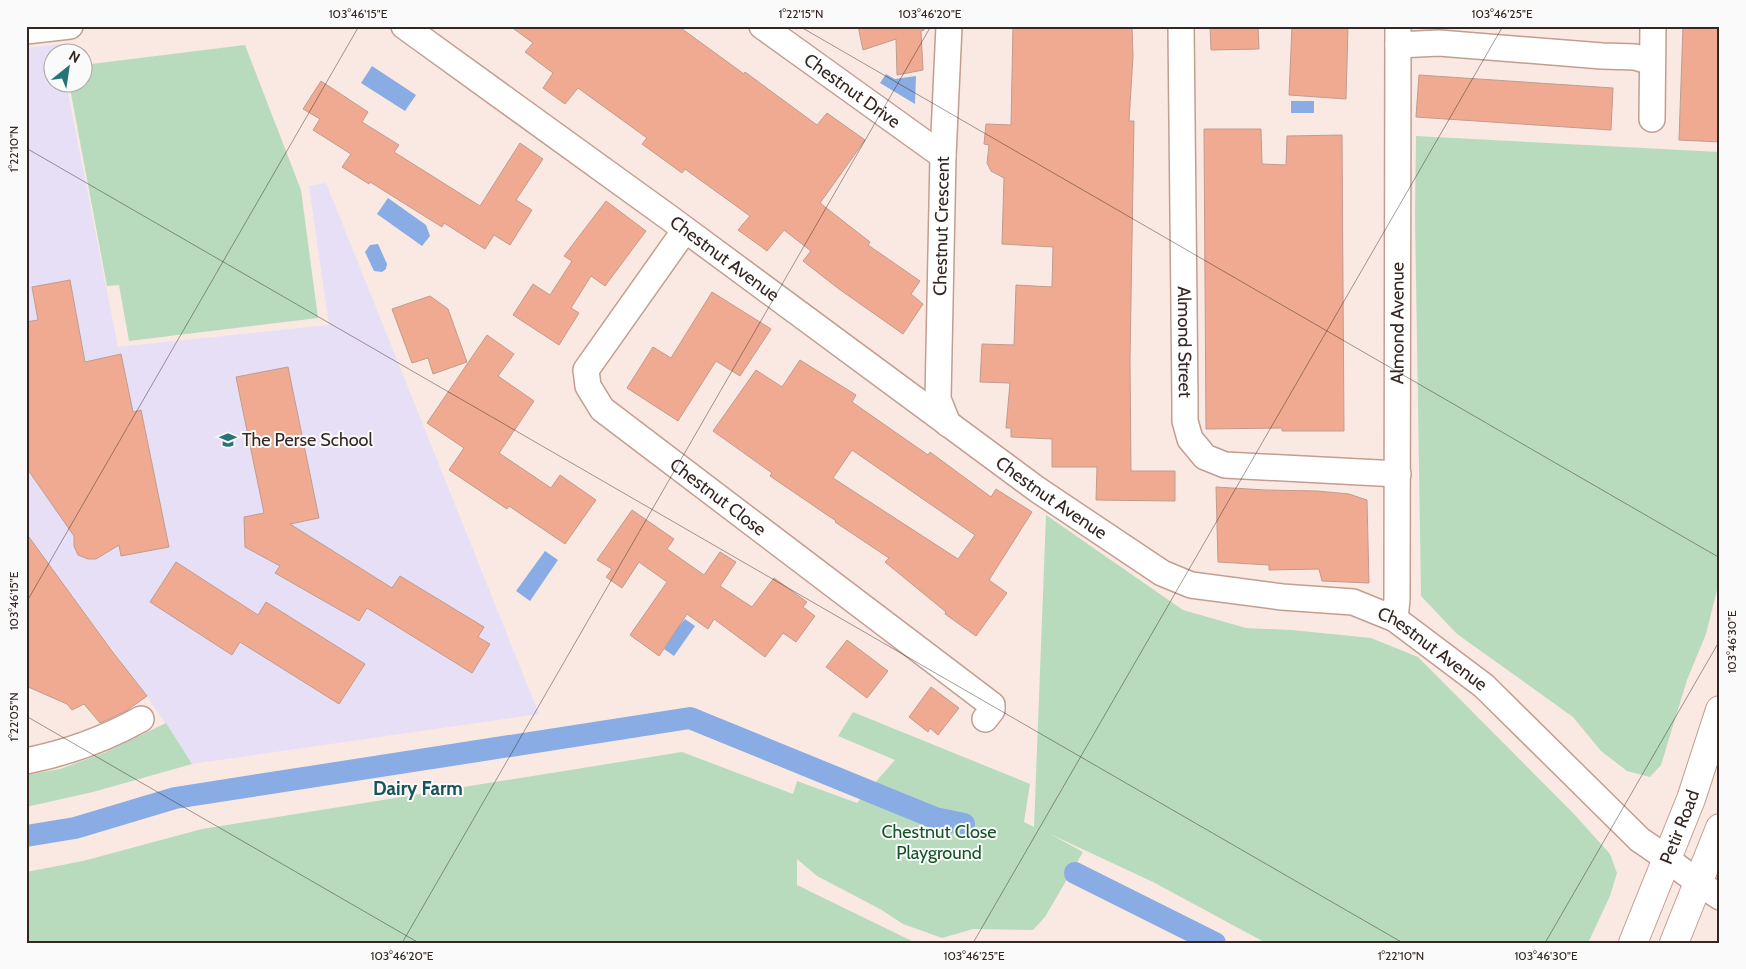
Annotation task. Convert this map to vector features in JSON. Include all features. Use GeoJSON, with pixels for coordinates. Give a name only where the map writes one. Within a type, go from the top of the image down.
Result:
{"type":"FeatureCollection","features":[{"type":"Feature","properties":{"kind":"main road","name":"Petir Road"},"geometry":{"type":"LineString","coordinates":[[1633,943],[1691,799],[1720,710]]}},
{"type":"Feature","properties":{"kind":"main road"},"geometry":{"type":"LineString","coordinates":[[1674,943],[1709,890],[1720,828]]}},
{"type":"Feature","properties":{"kind":"street"},"geometry":{"type":"LineString","coordinates":[[26,32],[70,26]]}},
{"type":"Feature","properties":{"kind":"street","name":"Chestnut Avenue"},"geometry":{"type":"LineString","coordinates":[[404,26],[1038,490],[1162,573],[1191,585],[1282,597],[1353,602],[1395,619],[1484,686],[1640,840],[1668,858],[1709,890]]}},
{"type":"Feature","properties":{"kind":"street","name":"Chestnut Drive"},"geometry":{"type":"LineString","coordinates":[[762,26],[943,156]]}},
{"type":"Feature","properties":{"kind":"street","name":"Chestnut Crescent"},"geometry":{"type":"LineString","coordinates":[[948,424],[938,399],[943,156],[949,26]]}},
{"type":"Feature","properties":{"kind":"street","name":"Almond Street"},"geometry":{"type":"LineString","coordinates":[[1181,26],[1185,421],[1190,439],[1205,457],[1225,465],[1398,474]]}},
{"type":"Feature","properties":{"kind":"street"},"geometry":{"type":"LineString","coordinates":[[1652,119],[1653,26]]}},
{"type":"Feature","properties":{"kind":"street"},"geometry":{"type":"LineString","coordinates":[[1398,36],[1439,43],[1635,57],[1652,62]]}},
{"type":"Feature","properties":{"kind":"street","name":"Almond Avenue"},"geometry":{"type":"LineString","coordinates":[[1395,619],[1397,599],[1398,474],[1398,36]]}},
{"type":"Feature","properties":{"kind":"street","name":"Chestnut Close"},"geometry":{"type":"LineString","coordinates":[[685,230],[586,370],[588,386],[602,409],[992,705],[992,710],[985,719]]}},
{"type":"Feature","properties":{"kind":"street"},"geometry":{"type":"LineString","coordinates":[[26,761],[57,755],[100,740],[142,719]]}},
{"type":"Feature","properties":{"kind":"shaded area","name":"The Perse School"},"geometry":{"type":"Polygon","coordinates":[[[42,46],[42,92],[68,92],[118,347],[329,325],[309,186],[326,183],[539,714],[192,764],[147,696],[26,533],[26,48],[42,46]]]}},
{"type":"Feature","properties":{"kind":"green space"},"geometry":{"type":"Polygon","coordinates":[[[245,45],[301,190],[318,318],[129,341],[119,285],[107,286],[71,92],[92,92],[92,64],[245,45]]]}},
{"type":"Feature","properties":{"kind":"green space"},"geometry":{"type":"Polygon","coordinates":[[[1416,136],[1720,152],[1720,578],[1706,634],[1687,680],[1661,765],[1650,777],[1627,771],[1601,751],[1573,717],[1457,634],[1421,596],[1415,216],[1416,136]]]}},
{"type":"Feature","properties":{"kind":"green space","name":"Chestnut Close Playground"},"geometry":{"type":"Polygon","coordinates":[[[1046,515],[1183,610],[1246,628],[1292,630],[1371,638],[1418,657],[1574,814],[1610,854],[1617,873],[1610,896],[1588,943],[1266,943],[1153,882],[1050,834],[1083,852],[1045,917],[1033,930],[973,929],[942,938],[903,924],[880,909],[817,876],[797,859],[797,885],[916,943],[26,943],[26,872],[83,861],[202,829],[682,752],[793,794],[797,781],[857,803],[895,760],[838,736],[853,712],[1030,784],[1024,822],[1034,827],[1046,515]]]}},
{"type":"Feature","properties":{"kind":"green space"},"geometry":{"type":"Polygon","coordinates":[[[166,723],[192,764],[93,792],[26,807],[26,775],[60,769],[104,753],[166,723]]]}},
{"type":"Feature","properties":{"kind":"water"},"geometry":{"type":"Polygon","coordinates":[[[372,66],[416,95],[405,111],[361,83],[372,66]]]}},
{"type":"Feature","properties":{"kind":"water"},"geometry":{"type":"Polygon","coordinates":[[[886,74],[895,79],[916,76],[915,104],[880,83],[886,74]]]}},
{"type":"Feature","properties":{"kind":"water"},"geometry":{"type":"Polygon","coordinates":[[[1291,101],[1314,101],[1314,113],[1291,113],[1291,101]]]}},
{"type":"Feature","properties":{"kind":"water"},"geometry":{"type":"Polygon","coordinates":[[[388,198],[426,225],[430,236],[422,246],[377,214],[388,198]]]}},
{"type":"Feature","properties":{"kind":"water"},"geometry":{"type":"Polygon","coordinates":[[[378,244],[387,264],[386,269],[382,272],[374,271],[365,252],[370,245],[378,244]]]}},
{"type":"Feature","properties":{"kind":"water"},"geometry":{"type":"Polygon","coordinates":[[[545,551],[558,560],[530,601],[516,591],[545,551]]]}},
{"type":"Feature","properties":{"kind":"water"},"geometry":{"type":"Polygon","coordinates":[[[666,614],[680,625],[685,619],[695,626],[674,656],[664,649],[668,643],[653,633],[666,614]]]}},
{"type":"Feature","properties":{"kind":"building"},"geometry":{"type":"Polygon","coordinates":[[[510,26],[678,26],[817,125],[827,113],[865,140],[820,203],[870,242],[868,245],[920,281],[911,294],[923,304],[903,334],[803,261],[811,251],[784,230],[767,251],[738,230],[750,216],[685,169],[682,173],[642,144],[647,138],[578,88],[565,104],[543,88],[553,73],[525,52],[533,43],[510,26]]]}},
{"type":"Feature","properties":{"kind":"building"},"geometry":{"type":"Polygon","coordinates":[[[858,26],[924,26],[924,30],[921,31],[923,70],[897,75],[896,39],[863,50],[858,26]]]}},
{"type":"Feature","properties":{"kind":"building"},"geometry":{"type":"Polygon","coordinates":[[[1013,26],[1132,26],[1133,56],[1129,121],[1134,121],[1130,360],[1131,471],[1175,471],[1175,501],[1096,500],[1097,467],[1052,467],[1052,439],[1011,437],[1011,428],[1006,428],[1010,383],[980,382],[982,344],[1014,345],[1016,285],[1052,287],[1053,247],[1002,244],[1004,178],[991,171],[987,163],[989,145],[984,144],[986,124],[1011,125],[1013,26]]]}},
{"type":"Feature","properties":{"kind":"building"},"geometry":{"type":"Polygon","coordinates":[[[1210,26],[1258,26],[1259,49],[1211,50],[1210,26]]]}},
{"type":"Feature","properties":{"kind":"building"},"geometry":{"type":"Polygon","coordinates":[[[1292,26],[1348,26],[1346,99],[1289,95],[1292,26]]]}},
{"type":"Feature","properties":{"kind":"building"},"geometry":{"type":"Polygon","coordinates":[[[1683,26],[1720,26],[1720,142],[1679,140],[1683,26]]]}},
{"type":"Feature","properties":{"kind":"building"},"geometry":{"type":"Polygon","coordinates":[[[1419,75],[1613,88],[1611,130],[1416,117],[1419,75]]]}},
{"type":"Feature","properties":{"kind":"building"},"geometry":{"type":"Polygon","coordinates":[[[321,81],[368,112],[362,122],[399,145],[394,152],[480,206],[520,143],[543,159],[516,200],[532,210],[510,245],[494,235],[485,249],[444,223],[442,227],[370,182],[369,184],[342,167],[351,154],[313,130],[320,119],[303,109],[321,81]]]}},
{"type":"Feature","properties":{"kind":"building"},"geometry":{"type":"Polygon","coordinates":[[[1204,129],[1261,129],[1262,164],[1286,165],[1287,136],[1342,135],[1344,431],[1282,431],[1282,428],[1206,429],[1204,129]]]}},
{"type":"Feature","properties":{"kind":"building"},"geometry":{"type":"Polygon","coordinates":[[[606,201],[646,231],[605,286],[591,276],[571,308],[579,313],[559,345],[513,315],[533,284],[550,295],[572,261],[564,256],[606,201]]]}},
{"type":"Feature","properties":{"kind":"building"},"geometry":{"type":"Polygon","coordinates":[[[70,280],[85,362],[121,354],[133,412],[141,410],[169,547],[121,556],[119,545],[96,559],[88,559],[78,555],[74,546],[74,536],[26,467],[26,322],[38,320],[32,287],[70,280]]]}},
{"type":"Feature","properties":{"kind":"building"},"geometry":{"type":"Polygon","coordinates":[[[712,292],[771,329],[740,376],[716,361],[678,421],[627,388],[653,347],[671,358],[712,292]]]}},
{"type":"Feature","properties":{"kind":"building"},"geometry":{"type":"Polygon","coordinates":[[[430,296],[448,309],[467,362],[433,374],[428,358],[412,363],[392,309],[430,296]]]}},
{"type":"Feature","properties":{"kind":"building"},"geometry":{"type":"Polygon","coordinates":[[[487,335],[514,354],[498,376],[534,401],[499,453],[551,488],[560,475],[596,500],[565,544],[509,506],[507,509],[449,470],[464,448],[427,423],[487,335]]]}},
{"type":"Feature","properties":{"kind":"building"},"geometry":{"type":"Polygon","coordinates":[[[800,360],[856,395],[852,402],[928,455],[930,452],[991,497],[996,489],[1032,512],[989,580],[1007,593],[976,636],[945,614],[946,612],[885,562],[889,558],[770,476],[772,473],[713,431],[756,370],[782,387],[800,360]],[[852,450],[833,478],[958,559],[975,535],[852,450]]]}},
{"type":"Feature","properties":{"kind":"building"},"geometry":{"type":"Polygon","coordinates":[[[288,367],[319,518],[290,524],[392,588],[400,576],[484,627],[478,637],[490,644],[472,673],[367,608],[359,621],[275,573],[280,566],[245,547],[244,517],[264,513],[236,377],[288,367]]]}},
{"type":"Feature","properties":{"kind":"building"},"geometry":{"type":"Polygon","coordinates":[[[1216,487],[1317,491],[1349,494],[1367,500],[1369,583],[1322,581],[1319,569],[1269,570],[1269,565],[1218,562],[1216,487]]]}},
{"type":"Feature","properties":{"kind":"building"},"geometry":{"type":"Polygon","coordinates":[[[632,510],[674,539],[667,549],[704,575],[720,552],[736,562],[720,586],[752,607],[774,578],[807,602],[803,607],[815,616],[796,642],[783,633],[765,657],[714,619],[708,629],[687,614],[659,656],[630,635],[667,582],[639,562],[622,588],[606,577],[612,569],[597,560],[632,510]]]}},
{"type":"Feature","properties":{"kind":"building"},"geometry":{"type":"Polygon","coordinates":[[[26,533],[147,696],[126,711],[100,723],[84,704],[72,710],[67,704],[26,686],[26,533]]]}},
{"type":"Feature","properties":{"kind":"building"},"geometry":{"type":"Polygon","coordinates":[[[176,562],[258,615],[266,602],[365,664],[339,704],[240,642],[232,655],[150,602],[176,562]]]}},
{"type":"Feature","properties":{"kind":"building"},"geometry":{"type":"Polygon","coordinates":[[[847,640],[888,671],[867,698],[826,667],[847,640]]]}},
{"type":"Feature","properties":{"kind":"building"},"geometry":{"type":"Polygon","coordinates":[[[931,687],[959,708],[938,735],[930,728],[928,732],[909,717],[931,687]]]}},
{"type":"Feature","properties":{"kind":"waterway"},"geometry":{"type":"LineString","coordinates":[[26,836],[75,828],[175,798],[690,718],[935,818],[964,824]]}},
{"type":"Feature","properties":{"kind":"waterway"},"geometry":{"type":"LineString","coordinates":[[1075,873],[1215,943]]}},
{"type":"Feature","properties":{"kind":"place","name":"The Perse School"},"geometry":{"type":"Point","coordinates":[228,440]}},
{"type":"Feature","properties":{"kind":"district","name":"Dairy Farm"},"geometry":{"type":"Point","coordinates":[418,788]}}]}
